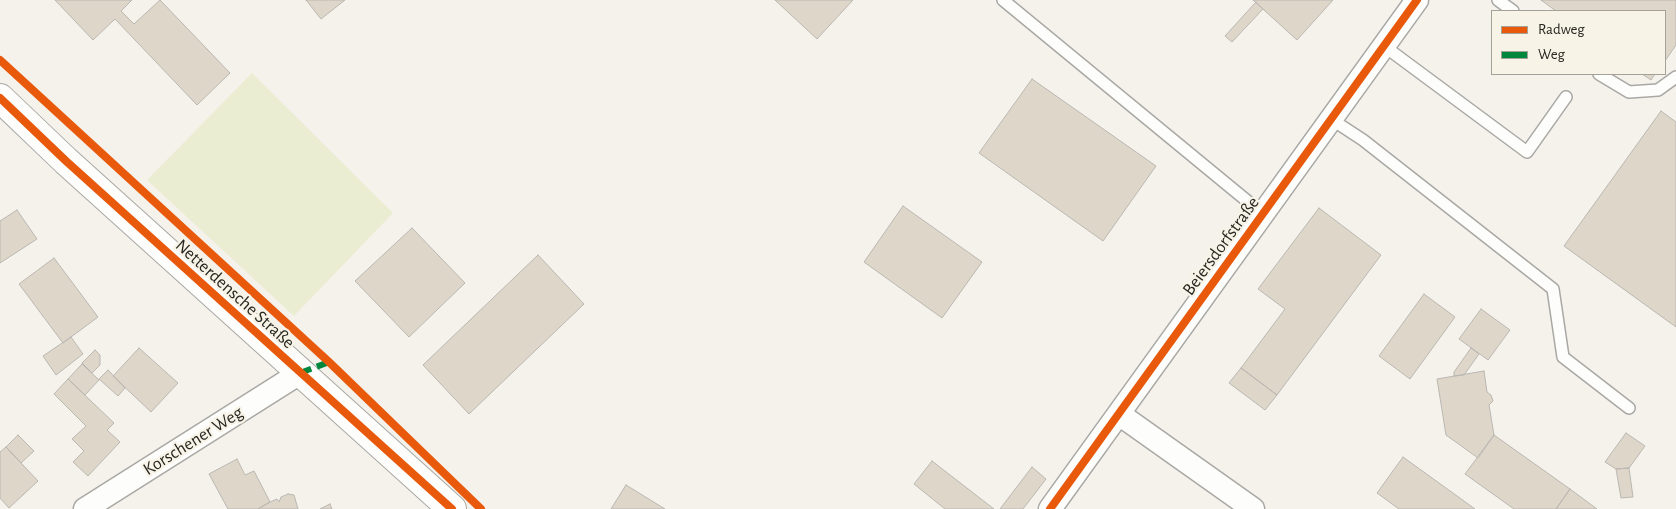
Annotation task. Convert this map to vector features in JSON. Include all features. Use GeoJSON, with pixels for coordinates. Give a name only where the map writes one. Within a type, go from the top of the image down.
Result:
{"type":"FeatureCollection","features":[{"type":"Feature","properties":{"kind":"street","name":"Beiersdorfstraße"},"geometry":{"type":"LineString","coordinates":[[1050,509],[1417,0]]}},
{"type":"Feature","properties":{"kind":"street","name":"Netterdensche Straße"},"geometry":{"type":"LineString","coordinates":[[0,98],[66,161],[452,509]]}},
{"type":"Feature","properties":{"kind":"street","name":"Korschener Weg"},"geometry":{"type":"LineString","coordinates":[[85,509],[300,373]]}},
{"type":"Feature","properties":{"kind":"street"},"geometry":{"type":"LineString","coordinates":[[1118,414],[1253,509]]}},
{"type":"Feature","properties":{"kind":"lane"},"geometry":{"type":"LineString","coordinates":[[1003,0],[1263,214]]}},
{"type":"Feature","properties":{"kind":"lane"},"geometry":{"type":"LineString","coordinates":[[1498,0],[1512,10]]}},
{"type":"Feature","properties":{"kind":"lane"},"geometry":{"type":"LineString","coordinates":[[1384,46],[1527,152],[1566,96]]}},
{"type":"Feature","properties":{"kind":"lane"},"geometry":{"type":"LineString","coordinates":[[1601,75],[1629,92],[1658,90],[1676,77]]}},
{"type":"Feature","properties":{"kind":"lane"},"geometry":{"type":"LineString","coordinates":[[1331,119],[1363,140],[1553,288],[1563,357],[1630,408]]}},
{"type":"Feature","properties":{"kind":"green space"},"geometry":{"type":"Polygon","coordinates":[[[252,73],[393,213],[294,316],[147,180],[252,73]]]}},
{"type":"Feature","properties":{"kind":"building"},"geometry":{"type":"Polygon","coordinates":[[[55,0],[132,0],[121,11],[134,24],[160,0],[230,73],[197,105],[115,19],[93,40],[55,0]]]}},
{"type":"Feature","properties":{"kind":"building"},"geometry":{"type":"Polygon","coordinates":[[[306,0],[345,0],[321,19],[306,0]]]}},
{"type":"Feature","properties":{"kind":"building"},"geometry":{"type":"Polygon","coordinates":[[[775,0],[853,0],[817,39],[775,0]]]}},
{"type":"Feature","properties":{"kind":"building"},"geometry":{"type":"Polygon","coordinates":[[[1253,0],[1333,0],[1297,40],[1253,0]]]}},
{"type":"Feature","properties":{"kind":"building"},"geometry":{"type":"Polygon","coordinates":[[[1541,0],[1676,0],[1676,45],[1666,60],[1666,10],[1555,10],[1541,0]]]}},
{"type":"Feature","properties":{"kind":"building"},"geometry":{"type":"Polygon","coordinates":[[[1256,2],[1263,9],[1232,42],[1225,36],[1256,2]]]}},
{"type":"Feature","properties":{"kind":"building"},"geometry":{"type":"Polygon","coordinates":[[[1644,75],[1654,75],[1651,80],[1644,75]]]}},
{"type":"Feature","properties":{"kind":"building"},"geometry":{"type":"Polygon","coordinates":[[[1032,79],[1156,166],[1103,241],[979,153],[1032,79]]]}},
{"type":"Feature","properties":{"kind":"building"},"geometry":{"type":"Polygon","coordinates":[[[1661,111],[1676,122],[1676,327],[1564,246],[1661,111]]]}},
{"type":"Feature","properties":{"kind":"building"},"geometry":{"type":"Polygon","coordinates":[[[903,206],[982,262],[942,318],[864,262],[903,206]]]}},
{"type":"Feature","properties":{"kind":"building"},"geometry":{"type":"Polygon","coordinates":[[[1319,208],[1381,255],[1277,395],[1241,368],[1285,309],[1258,289],[1319,208]]]}},
{"type":"Feature","properties":{"kind":"building"},"geometry":{"type":"Polygon","coordinates":[[[17,210],[37,239],[0,263],[0,221],[17,210]]]}},
{"type":"Feature","properties":{"kind":"building"},"geometry":{"type":"Polygon","coordinates":[[[412,228],[465,283],[409,337],[355,281],[412,228]]]}},
{"type":"Feature","properties":{"kind":"building"},"geometry":{"type":"Polygon","coordinates":[[[538,255],[584,304],[469,414],[423,365],[538,255]]]}},
{"type":"Feature","properties":{"kind":"building"},"geometry":{"type":"Polygon","coordinates":[[[54,258],[98,317],[63,343],[19,284],[54,258]]]}},
{"type":"Feature","properties":{"kind":"building"},"geometry":{"type":"Polygon","coordinates":[[[1424,294],[1455,317],[1410,379],[1379,356],[1424,294]]]}},
{"type":"Feature","properties":{"kind":"building"},"geometry":{"type":"Polygon","coordinates":[[[1481,309],[1510,330],[1488,360],[1459,339],[1481,309]]]}},
{"type":"Feature","properties":{"kind":"building"},"geometry":{"type":"Polygon","coordinates":[[[71,337],[83,354],[56,375],[43,356],[71,337]]]}},
{"type":"Feature","properties":{"kind":"building"},"geometry":{"type":"Polygon","coordinates":[[[139,348],[178,383],[151,412],[113,376],[139,348]]]}},
{"type":"Feature","properties":{"kind":"building"},"geometry":{"type":"Polygon","coordinates":[[[1471,348],[1479,354],[1464,375],[1454,376],[1454,372],[1471,348]]]}},
{"type":"Feature","properties":{"kind":"building"},"geometry":{"type":"Polygon","coordinates":[[[95,350],[100,355],[100,365],[92,373],[82,363],[95,350]]]}},
{"type":"Feature","properties":{"kind":"building"},"geometry":{"type":"Polygon","coordinates":[[[82,364],[99,380],[85,395],[68,379],[82,364]]]}},
{"type":"Feature","properties":{"kind":"building"},"geometry":{"type":"Polygon","coordinates":[[[1241,368],[1277,395],[1265,410],[1229,383],[1241,368]]]}},
{"type":"Feature","properties":{"kind":"building"},"geometry":{"type":"Polygon","coordinates":[[[108,370],[125,388],[118,396],[99,379],[108,370]]]}},
{"type":"Feature","properties":{"kind":"building"},"geometry":{"type":"Polygon","coordinates":[[[1484,371],[1487,392],[1491,395],[1493,401],[1489,405],[1494,435],[1478,458],[1446,435],[1437,379],[1484,371]]]}},
{"type":"Feature","properties":{"kind":"building"},"geometry":{"type":"Polygon","coordinates":[[[68,379],[114,423],[107,430],[120,442],[88,476],[73,462],[84,451],[72,439],[86,426],[54,394],[68,379]]]}},
{"type":"Feature","properties":{"kind":"building"},"geometry":{"type":"Polygon","coordinates":[[[1626,433],[1645,446],[1629,468],[1616,469],[1605,462],[1626,433]]]}},
{"type":"Feature","properties":{"kind":"building"},"geometry":{"type":"Polygon","coordinates":[[[18,435],[34,451],[21,463],[6,447],[18,435]]]}},
{"type":"Feature","properties":{"kind":"building"},"geometry":{"type":"Polygon","coordinates":[[[1494,435],[1570,489],[1556,509],[1514,509],[1465,474],[1494,435]]]}},
{"type":"Feature","properties":{"kind":"building"},"geometry":{"type":"Polygon","coordinates":[[[6,447],[38,481],[9,508],[0,498],[0,452],[6,447]]]}},
{"type":"Feature","properties":{"kind":"building"},"geometry":{"type":"Polygon","coordinates":[[[1403,457],[1475,509],[1399,509],[1377,493],[1403,457]]]}},
{"type":"Feature","properties":{"kind":"building"},"geometry":{"type":"Polygon","coordinates":[[[237,459],[245,475],[254,471],[270,502],[258,509],[228,509],[209,474],[237,459]]]}},
{"type":"Feature","properties":{"kind":"building"},"geometry":{"type":"Polygon","coordinates":[[[932,461],[994,509],[945,509],[914,484],[932,461]]]}},
{"type":"Feature","properties":{"kind":"building"},"geometry":{"type":"Polygon","coordinates":[[[1032,467],[1046,479],[1023,509],[1000,509],[1032,467]]]}},
{"type":"Feature","properties":{"kind":"building"},"geometry":{"type":"Polygon","coordinates":[[[1629,468],[1633,497],[1621,498],[1616,469],[1629,468]]]}},
{"type":"Feature","properties":{"kind":"building"},"geometry":{"type":"Polygon","coordinates":[[[626,485],[665,509],[611,509],[626,485]]]}},
{"type":"Feature","properties":{"kind":"building"},"geometry":{"type":"Polygon","coordinates":[[[1570,489],[1597,509],[1556,509],[1570,489]]]}},
{"type":"Feature","properties":{"kind":"building"},"geometry":{"type":"Polygon","coordinates":[[[288,494],[294,495],[298,509],[258,509],[277,499],[279,502],[281,497],[288,494]]]}},
{"type":"Feature","properties":{"kind":"building"},"geometry":{"type":"Polygon","coordinates":[[[330,504],[332,509],[320,509],[330,504]]]}},
{"type":"Feature","properties":{"kind":"marked path"},"geometry":{"type":"LineString","coordinates":[[300,373],[329,362]]}},
{"type":"Feature","properties":{"kind":"cycle path"},"geometry":{"type":"LineString","coordinates":[[1050,509],[1417,0]]}},
{"type":"Feature","properties":{"kind":"cycle path"},"geometry":{"type":"LineString","coordinates":[[0,60],[329,362],[481,509]]}},
{"type":"Feature","properties":{"kind":"cycle path"},"geometry":{"type":"LineString","coordinates":[[0,98],[66,161],[452,509]]}}]}
